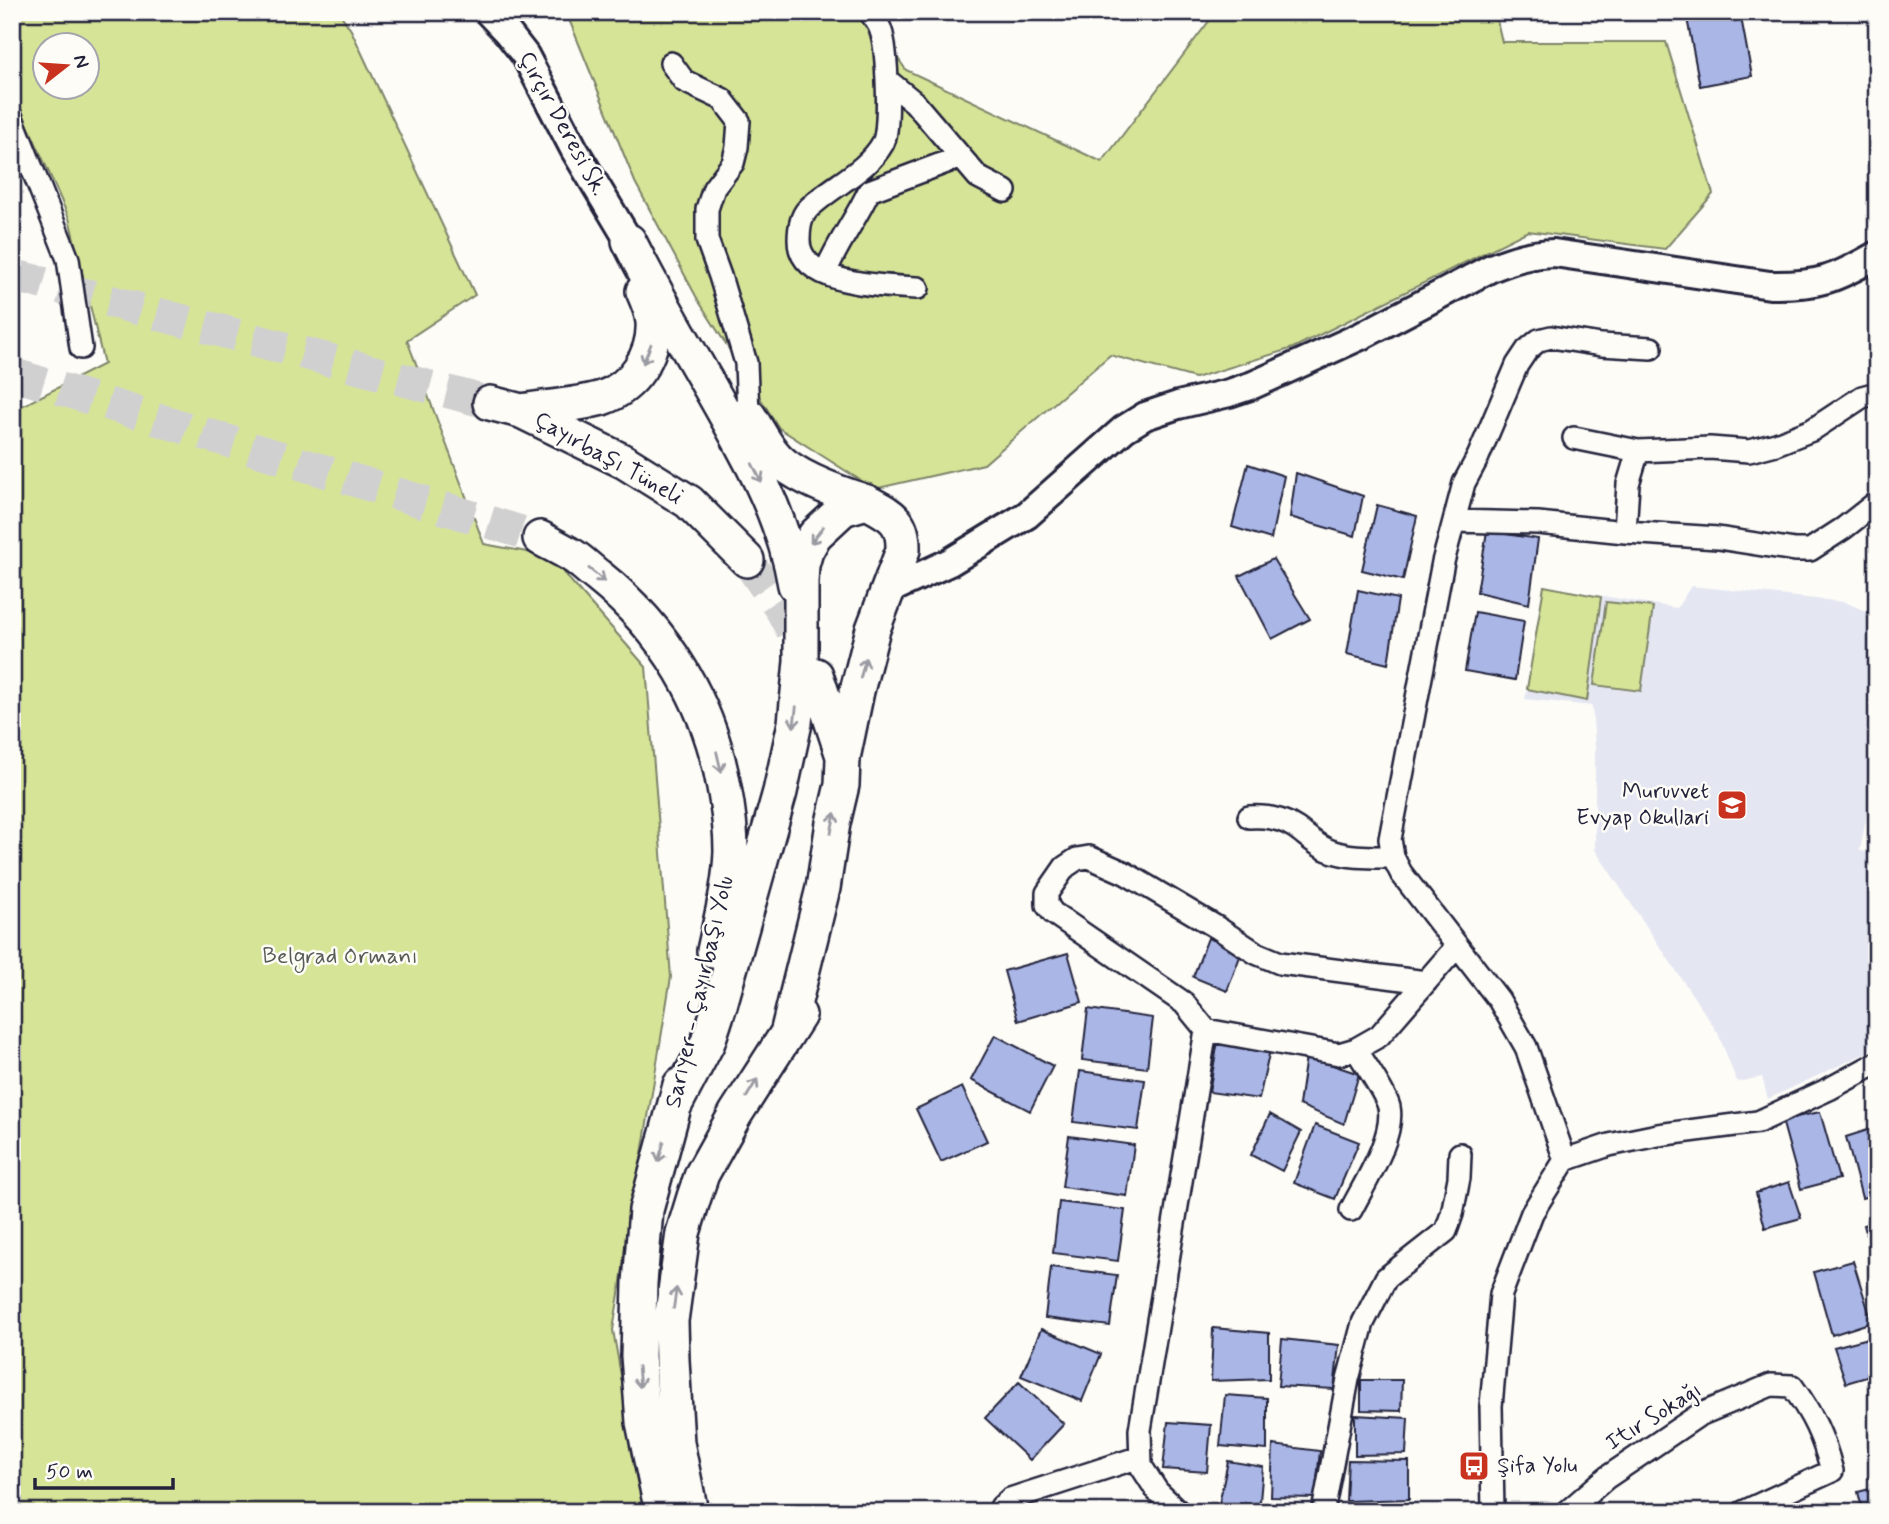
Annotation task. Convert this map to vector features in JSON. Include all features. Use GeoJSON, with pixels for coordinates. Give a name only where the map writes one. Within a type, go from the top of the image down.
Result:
{"type":"FeatureCollection","features":[{"type":"Feature","properties":{"kind":"main road"},"geometry":{"type":"LineString","coordinates":[[522,411],[603,398],[621,388],[640,370],[650,349],[653,319],[629,241]]}},
{"type":"Feature","properties":{"kind":"main road"},"geometry":{"type":"LineString","coordinates":[[629,241],[673,294],[777,459],[811,480],[890,514],[898,523],[903,537],[903,550],[873,629],[857,691],[843,758],[842,785],[823,888],[787,1034],[736,1113],[702,1174],[684,1233],[671,1321],[677,1443],[691,1512]]}},
{"type":"Feature","properties":{"kind":"main road"},"geometry":{"type":"LineString","coordinates":[[629,241],[650,283],[760,476],[784,539],[802,625]]}},
{"type":"Feature","properties":{"kind":"main road","name":"Çayırbaşı Tüneli"},"geometry":{"type":"LineString","coordinates":[[490,402],[522,411],[625,462],[689,502],[747,560]]}},
{"type":"Feature","properties":{"kind":"main road"},"geometry":{"type":"LineString","coordinates":[[675,1105],[708,1042],[780,792],[795,723],[801,661],[800,582],[806,551],[815,535],[843,509],[867,502]]}},
{"type":"Feature","properties":{"kind":"main road","name":"Sarıyer - Çayırbaşı Yolu"},"geometry":{"type":"LineString","coordinates":[[540,538],[574,557],[617,591],[651,625],[690,683],[719,759],[727,806],[731,851],[726,897],[646,1210],[641,1252],[638,1356],[643,1422],[662,1512]]}},
{"type":"Feature","properties":{"kind":"main road"},"geometry":{"type":"LineString","coordinates":[[816,675],[843,758]]}},
{"type":"Feature","properties":{"kind":"street","name":"Çırçır Deresi Sk."},"geometry":{"type":"LineString","coordinates":[[488,12],[508,32],[525,55],[574,149],[629,241]]}},
{"type":"Feature","properties":{"kind":"street"},"geometry":{"type":"LineString","coordinates":[[870,12],[881,29],[886,59],[884,141],[862,168],[805,212],[799,227],[799,250],[811,266],[837,278],[879,286],[918,288]]}},
{"type":"Feature","properties":{"kind":"street"},"geometry":{"type":"LineString","coordinates":[[671,63],[684,81],[722,99],[739,121],[733,163],[714,188],[707,209],[707,240],[746,363],[748,414]]}},
{"type":"Feature","properties":{"kind":"street"},"geometry":{"type":"LineString","coordinates":[[887,80],[914,102],[978,177],[1004,191]]}},
{"type":"Feature","properties":{"kind":"street"},"geometry":{"type":"LineString","coordinates":[[12,118],[68,260],[81,348]]}},
{"type":"Feature","properties":{"kind":"street"},"geometry":{"type":"LineString","coordinates":[[825,273],[869,191],[960,157]]}},
{"type":"Feature","properties":{"kind":"street"},"geometry":{"type":"LineString","coordinates":[[887,591],[950,562],[1027,515],[1124,429],[1144,416],[1253,385],[1363,335],[1512,259],[1531,254],[1554,253],[1770,285],[1799,285],[1824,281],[1877,254]]}},
{"type":"Feature","properties":{"kind":"street"},"geometry":{"type":"LineString","coordinates":[[1565,1160],[1526,1047],[1499,1000],[1401,873],[1393,857],[1390,839],[1443,562],[1464,483],[1478,457],[1517,365],[1527,350],[1539,340],[1551,337],[1601,345],[1651,348]]}},
{"type":"Feature","properties":{"kind":"street"},"geometry":{"type":"LineString","coordinates":[[1574,438],[1638,451],[1710,448],[1749,451],[1812,430],[1862,397],[1877,393]]}},
{"type":"Feature","properties":{"kind":"street"},"geometry":{"type":"LineString","coordinates":[[1625,532],[1628,484],[1638,451]]}},
{"type":"Feature","properties":{"kind":"street"},"geometry":{"type":"LineString","coordinates":[[1454,521],[1538,523],[1718,538],[1810,550],[1877,502]]}},
{"type":"Feature","properties":{"kind":"street"},"geometry":{"type":"LineString","coordinates":[[1249,817],[1264,816],[1293,825],[1314,843],[1329,850],[1355,856],[1393,857]]}},
{"type":"Feature","properties":{"kind":"street"},"geometry":{"type":"LineString","coordinates":[[1426,982],[1280,963],[1256,953],[1125,873],[1089,857],[1077,859],[1065,867],[1047,892],[1047,905],[1053,913],[1184,1003],[1206,1030],[1339,1054],[1356,1049],[1379,1036],[1426,982],[1457,946]]}},
{"type":"Feature","properties":{"kind":"street"},"geometry":{"type":"LineString","coordinates":[[1179,1512],[1157,1491],[1141,1466],[1140,1430],[1206,1030]]}},
{"type":"Feature","properties":{"kind":"street"},"geometry":{"type":"LineString","coordinates":[[1351,1210],[1384,1146],[1389,1123],[1389,1107],[1356,1049]]}},
{"type":"Feature","properties":{"kind":"street"},"geometry":{"type":"LineString","coordinates":[[1493,1512],[1491,1406],[1501,1294],[1532,1213],[1565,1160],[1609,1145],[1658,1135],[1758,1122],[1877,1063]]}},
{"type":"Feature","properties":{"kind":"street"},"geometry":{"type":"LineString","coordinates":[[1323,1512],[1348,1379],[1363,1323],[1385,1278],[1446,1231],[1459,1178],[1460,1154]]}},
{"type":"Feature","properties":{"kind":"street","name":"Itır Sokağı"},"geometry":{"type":"LineString","coordinates":[[1567,1512],[1606,1478],[1699,1415],[1772,1385],[1792,1386],[1809,1410],[1825,1444],[1832,1471],[1743,1512]]}},
{"type":"Feature","properties":{"kind":"street"},"geometry":{"type":"LineString","coordinates":[[999,1512],[1010,1499],[1140,1457]]}},
{"type":"Feature","properties":{"kind":"shaded area","name":"Muruvvet Evyap Okullari"},"geometry":{"type":"Polygon","coordinates":[[[1691,586],[1845,602],[1877,616],[1877,760],[1860,851],[1873,853],[1867,869],[1877,872],[1877,1027],[1868,1052],[1768,1099],[1762,1077],[1737,1082],[1718,1033],[1595,850],[1595,747],[1592,706],[1525,699],[1546,587],[1677,608],[1691,586]]]}},
{"type":"Feature","properties":{"kind":"green space","name":"Belgrad Ormanı"},"geometry":{"type":"Polygon","coordinates":[[[12,12],[339,12],[351,30],[475,295],[407,340],[484,544],[549,556],[646,667],[671,977],[613,1330],[645,1512],[12,1512],[12,411],[104,364],[69,218],[12,89],[12,12]]]}},
{"type":"Feature","properties":{"kind":"green space"},"geometry":{"type":"Polygon","coordinates":[[[566,12],[866,12],[906,70],[1102,162],[1216,12],[1495,12],[1502,42],[1666,42],[1713,194],[1665,249],[1528,231],[1293,348],[1195,378],[1110,355],[984,464],[874,489],[779,428],[698,300],[635,182],[566,12]]]}},
{"type":"Feature","properties":{"kind":"green space"},"geometry":{"type":"Polygon","coordinates":[[[1544,586],[1601,597],[1587,701],[1527,689],[1544,586]]]}},
{"type":"Feature","properties":{"kind":"green space"},"geometry":{"type":"Polygon","coordinates":[[[1606,602],[1653,607],[1641,691],[1594,685],[1606,602]]]}},
{"type":"Feature","properties":{"kind":"building"},"geometry":{"type":"Polygon","coordinates":[[[1740,12],[1752,76],[1700,86],[1686,13],[1740,12]]]}},
{"type":"Feature","properties":{"kind":"building"},"geometry":{"type":"Polygon","coordinates":[[[1248,464],[1284,476],[1271,539],[1232,527],[1248,464]]]}},
{"type":"Feature","properties":{"kind":"building"},"geometry":{"type":"Polygon","coordinates":[[[1296,473],[1363,496],[1355,536],[1290,517],[1296,473]]]}},
{"type":"Feature","properties":{"kind":"building"},"geometry":{"type":"Polygon","coordinates":[[[1377,505],[1417,516],[1403,580],[1362,570],[1377,505]]]}},
{"type":"Feature","properties":{"kind":"building"},"geometry":{"type":"Polygon","coordinates":[[[1487,531],[1538,539],[1529,604],[1477,592],[1487,531]]]}},
{"type":"Feature","properties":{"kind":"building"},"geometry":{"type":"Polygon","coordinates":[[[1273,559],[1310,619],[1272,639],[1239,576],[1273,559]]]}},
{"type":"Feature","properties":{"kind":"building"},"geometry":{"type":"Polygon","coordinates":[[[1358,590],[1398,599],[1388,664],[1347,654],[1358,590]]]}},
{"type":"Feature","properties":{"kind":"building"},"geometry":{"type":"Polygon","coordinates":[[[1475,612],[1524,621],[1515,680],[1465,671],[1475,612]]]}},
{"type":"Feature","properties":{"kind":"building"},"geometry":{"type":"Polygon","coordinates":[[[1208,938],[1242,951],[1227,991],[1193,977],[1208,938]]]}},
{"type":"Feature","properties":{"kind":"building"},"geometry":{"type":"Polygon","coordinates":[[[1068,953],[1082,1002],[1018,1021],[1004,971],[1068,953]]]}},
{"type":"Feature","properties":{"kind":"building"},"geometry":{"type":"Polygon","coordinates":[[[1088,1009],[1153,1018],[1147,1068],[1082,1060],[1088,1009]]]}},
{"type":"Feature","properties":{"kind":"building"},"geometry":{"type":"Polygon","coordinates":[[[995,1035],[1053,1066],[1030,1111],[971,1080],[995,1035]]]}},
{"type":"Feature","properties":{"kind":"building"},"geometry":{"type":"Polygon","coordinates":[[[1218,1041],[1270,1050],[1259,1099],[1209,1092],[1218,1041]]]}},
{"type":"Feature","properties":{"kind":"building"},"geometry":{"type":"Polygon","coordinates":[[[1306,1056],[1359,1074],[1344,1124],[1299,1105],[1306,1056]]]}},
{"type":"Feature","properties":{"kind":"building"},"geometry":{"type":"Polygon","coordinates":[[[1080,1071],[1145,1080],[1138,1130],[1073,1122],[1080,1071]]]}},
{"type":"Feature","properties":{"kind":"building"},"geometry":{"type":"Polygon","coordinates":[[[962,1087],[987,1141],[941,1162],[916,1109],[962,1087]]]}},
{"type":"Feature","properties":{"kind":"building"},"geometry":{"type":"Polygon","coordinates":[[[1820,1112],[1839,1179],[1801,1189],[1782,1120],[1820,1112]]]}},
{"type":"Feature","properties":{"kind":"building"},"geometry":{"type":"Polygon","coordinates":[[[1270,1114],[1301,1132],[1282,1171],[1251,1155],[1270,1114]]]}},
{"type":"Feature","properties":{"kind":"building"},"geometry":{"type":"Polygon","coordinates":[[[1315,1125],[1359,1142],[1335,1199],[1294,1183],[1315,1125]]]}},
{"type":"Feature","properties":{"kind":"building"},"geometry":{"type":"Polygon","coordinates":[[[1877,1127],[1877,1194],[1862,1198],[1846,1137],[1877,1127]]]}},
{"type":"Feature","properties":{"kind":"building"},"geometry":{"type":"Polygon","coordinates":[[[1069,1136],[1134,1145],[1127,1196],[1062,1187],[1069,1136]]]}},
{"type":"Feature","properties":{"kind":"building"},"geometry":{"type":"Polygon","coordinates":[[[1789,1182],[1801,1218],[1765,1228],[1756,1193],[1789,1182]]]}},
{"type":"Feature","properties":{"kind":"building"},"geometry":{"type":"Polygon","coordinates":[[[1059,1202],[1125,1210],[1118,1261],[1053,1253],[1059,1202]]]}},
{"type":"Feature","properties":{"kind":"building"},"geometry":{"type":"Polygon","coordinates":[[[1877,1222],[1877,1274],[1864,1225],[1877,1222]]]}},
{"type":"Feature","properties":{"kind":"building"},"geometry":{"type":"Polygon","coordinates":[[[1853,1261],[1872,1322],[1832,1335],[1814,1272],[1853,1261]]]}},
{"type":"Feature","properties":{"kind":"building"},"geometry":{"type":"Polygon","coordinates":[[[1051,1267],[1117,1275],[1110,1326],[1045,1318],[1051,1267]]]}},
{"type":"Feature","properties":{"kind":"building"},"geometry":{"type":"Polygon","coordinates":[[[1213,1328],[1269,1333],[1269,1379],[1211,1381],[1213,1328]]]}},
{"type":"Feature","properties":{"kind":"building"},"geometry":{"type":"Polygon","coordinates":[[[1041,1329],[1101,1354],[1082,1401],[1021,1376],[1041,1329]]]}},
{"type":"Feature","properties":{"kind":"building"},"geometry":{"type":"Polygon","coordinates":[[[1876,1336],[1877,1374],[1846,1383],[1834,1347],[1876,1336]]]}},
{"type":"Feature","properties":{"kind":"building"},"geometry":{"type":"Polygon","coordinates":[[[1282,1339],[1339,1345],[1334,1389],[1278,1386],[1282,1339]]]}},
{"type":"Feature","properties":{"kind":"building"},"geometry":{"type":"Polygon","coordinates":[[[1361,1380],[1402,1380],[1401,1411],[1361,1410],[1361,1380]]]}},
{"type":"Feature","properties":{"kind":"building"},"geometry":{"type":"Polygon","coordinates":[[[1019,1382],[1064,1424],[1030,1460],[985,1418],[1019,1382]]]}},
{"type":"Feature","properties":{"kind":"building"},"geometry":{"type":"Polygon","coordinates":[[[1225,1395],[1267,1398],[1267,1450],[1220,1446],[1225,1395]]]}},
{"type":"Feature","properties":{"kind":"building"},"geometry":{"type":"Polygon","coordinates":[[[1355,1415],[1408,1418],[1406,1454],[1355,1455],[1355,1415]]]}},
{"type":"Feature","properties":{"kind":"building"},"geometry":{"type":"Polygon","coordinates":[[[1168,1422],[1211,1425],[1207,1472],[1163,1469],[1168,1422]]]}},
{"type":"Feature","properties":{"kind":"building"},"geometry":{"type":"Polygon","coordinates":[[[1273,1445],[1320,1451],[1315,1498],[1271,1497],[1273,1445]]]}},
{"type":"Feature","properties":{"kind":"building"},"geometry":{"type":"Polygon","coordinates":[[[1348,1460],[1409,1461],[1409,1499],[1346,1501],[1348,1460]]]}},
{"type":"Feature","properties":{"kind":"building"},"geometry":{"type":"Polygon","coordinates":[[[1228,1461],[1263,1467],[1259,1512],[1218,1509],[1228,1461]]]}},
{"type":"Feature","properties":{"kind":"building"},"geometry":{"type":"Polygon","coordinates":[[[1877,1487],[1877,1512],[1863,1512],[1858,1492],[1877,1487]]]}},
{"type":"Feature","properties":{"kind":"tunnel"},"geometry":{"type":"LineString","coordinates":[[12,275],[490,403]]}},
{"type":"Feature","properties":{"kind":"tunnel"},"geometry":{"type":"LineString","coordinates":[[12,374],[540,538]]}},
{"type":"Feature","properties":{"kind":"tunnel"},"geometry":{"type":"LineString","coordinates":[[747,560],[782,611],[805,654]]}},
{"type":"Feature","properties":{"kind":"place","name":"Muruvvet Evyap Okullari"},"geometry":{"type":"Point","coordinates":[1732,805]}},
{"type":"Feature","properties":{"kind":"place","name":"Şifa Yolu"},"geometry":{"type":"Point","coordinates":[1474,1466]}}]}
